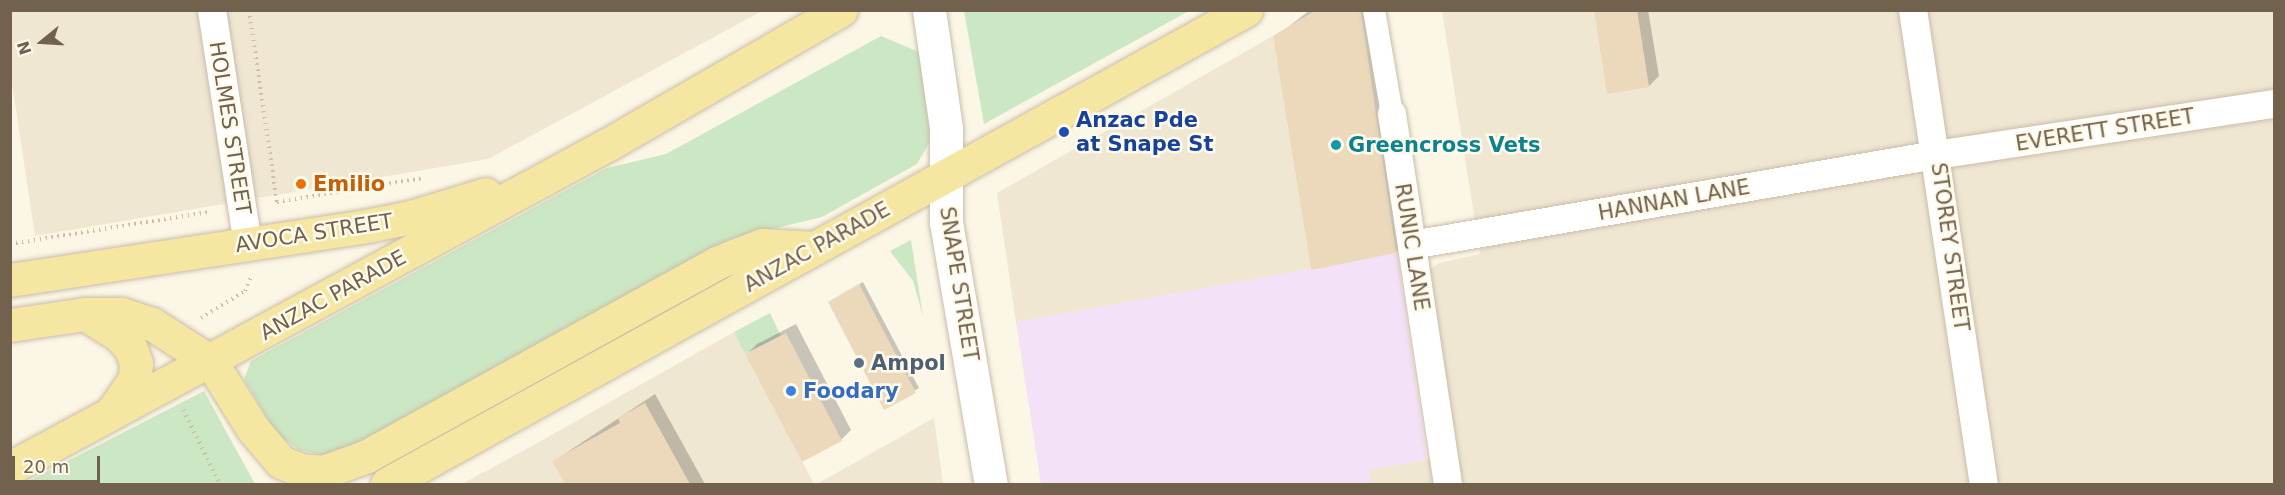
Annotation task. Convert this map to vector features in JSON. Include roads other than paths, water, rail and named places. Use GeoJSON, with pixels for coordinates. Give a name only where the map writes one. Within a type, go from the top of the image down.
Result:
{"type":"FeatureCollection","features":[{"type":"Feature","properties":{"kind":"main road","name":"ANZAC PARADE"},"geometry":{"type":"LineString","coordinates":[[10,468],[112,412],[211,362],[607,145],[841,10]]}},
{"type":"Feature","properties":{"kind":"main road","name":"ANZAC PARADE"},"geometry":{"type":"LineString","coordinates":[[387,484],[1246,10]]}},
{"type":"Feature","properties":{"kind":"main road","name":"AVOCA STREET"},"geometry":{"type":"LineString","coordinates":[[10,280],[361,227],[456,205],[607,145]]}},
{"type":"Feature","properties":{"kind":"main road"},"geometry":{"type":"LineString","coordinates":[[10,325],[85,314],[122,314],[152,324],[211,362],[267,448],[281,462],[301,470],[322,472],[367,456],[716,263],[762,245],[815,248]]}},
{"type":"Feature","properties":{"kind":"main road"},"geometry":{"type":"LineString","coordinates":[[85,314],[119,335],[131,349],[136,363],[135,379],[112,412]]}},
{"type":"Feature","properties":{"kind":"street","name":"HOLMES STREET"},"geometry":{"type":"LineString","coordinates":[[212,10],[248,245]]}},
{"type":"Feature","properties":{"kind":"street","name":"SNAPE STREET"},"geometry":{"type":"LineString","coordinates":[[929,10],[946,128],[946,222],[991,484]]}},
{"type":"Feature","properties":{"kind":"street","name":"RUNIC LANE"},"geometry":{"type":"LineString","coordinates":[[1374,10],[1448,484]]}},
{"type":"Feature","properties":{"kind":"street","name":"STOREY STREET"},"geometry":{"type":"LineString","coordinates":[[1913,10],[1984,484]]}},
{"type":"Feature","properties":{"kind":"street","name":"EVERETT STREET"},"geometry":{"type":"LineString","coordinates":[[1936,155],[2274,104]]}},
{"type":"Feature","properties":{"kind":"street","name":"HANNAN LANE"},"geometry":{"type":"LineString","coordinates":[[1412,245],[1936,155]]}},
{"type":"Feature","properties":{"kind":"place","name":"Anzac Pde at Snape St"},"geometry":{"type":"Point","coordinates":[1064,132]}},
{"type":"Feature","properties":{"kind":"place","name":"Greencross Vets"},"geometry":{"type":"Point","coordinates":[1336,145]}},
{"type":"Feature","properties":{"kind":"place","name":"Emilio"},"geometry":{"type":"Point","coordinates":[301,184]}},
{"type":"Feature","properties":{"kind":"place","name":"Ampol"},"geometry":{"type":"Point","coordinates":[859,363]}},
{"type":"Feature","properties":{"kind":"place","name":"Foodary"},"geometry":{"type":"Point","coordinates":[791,391]}}]}
